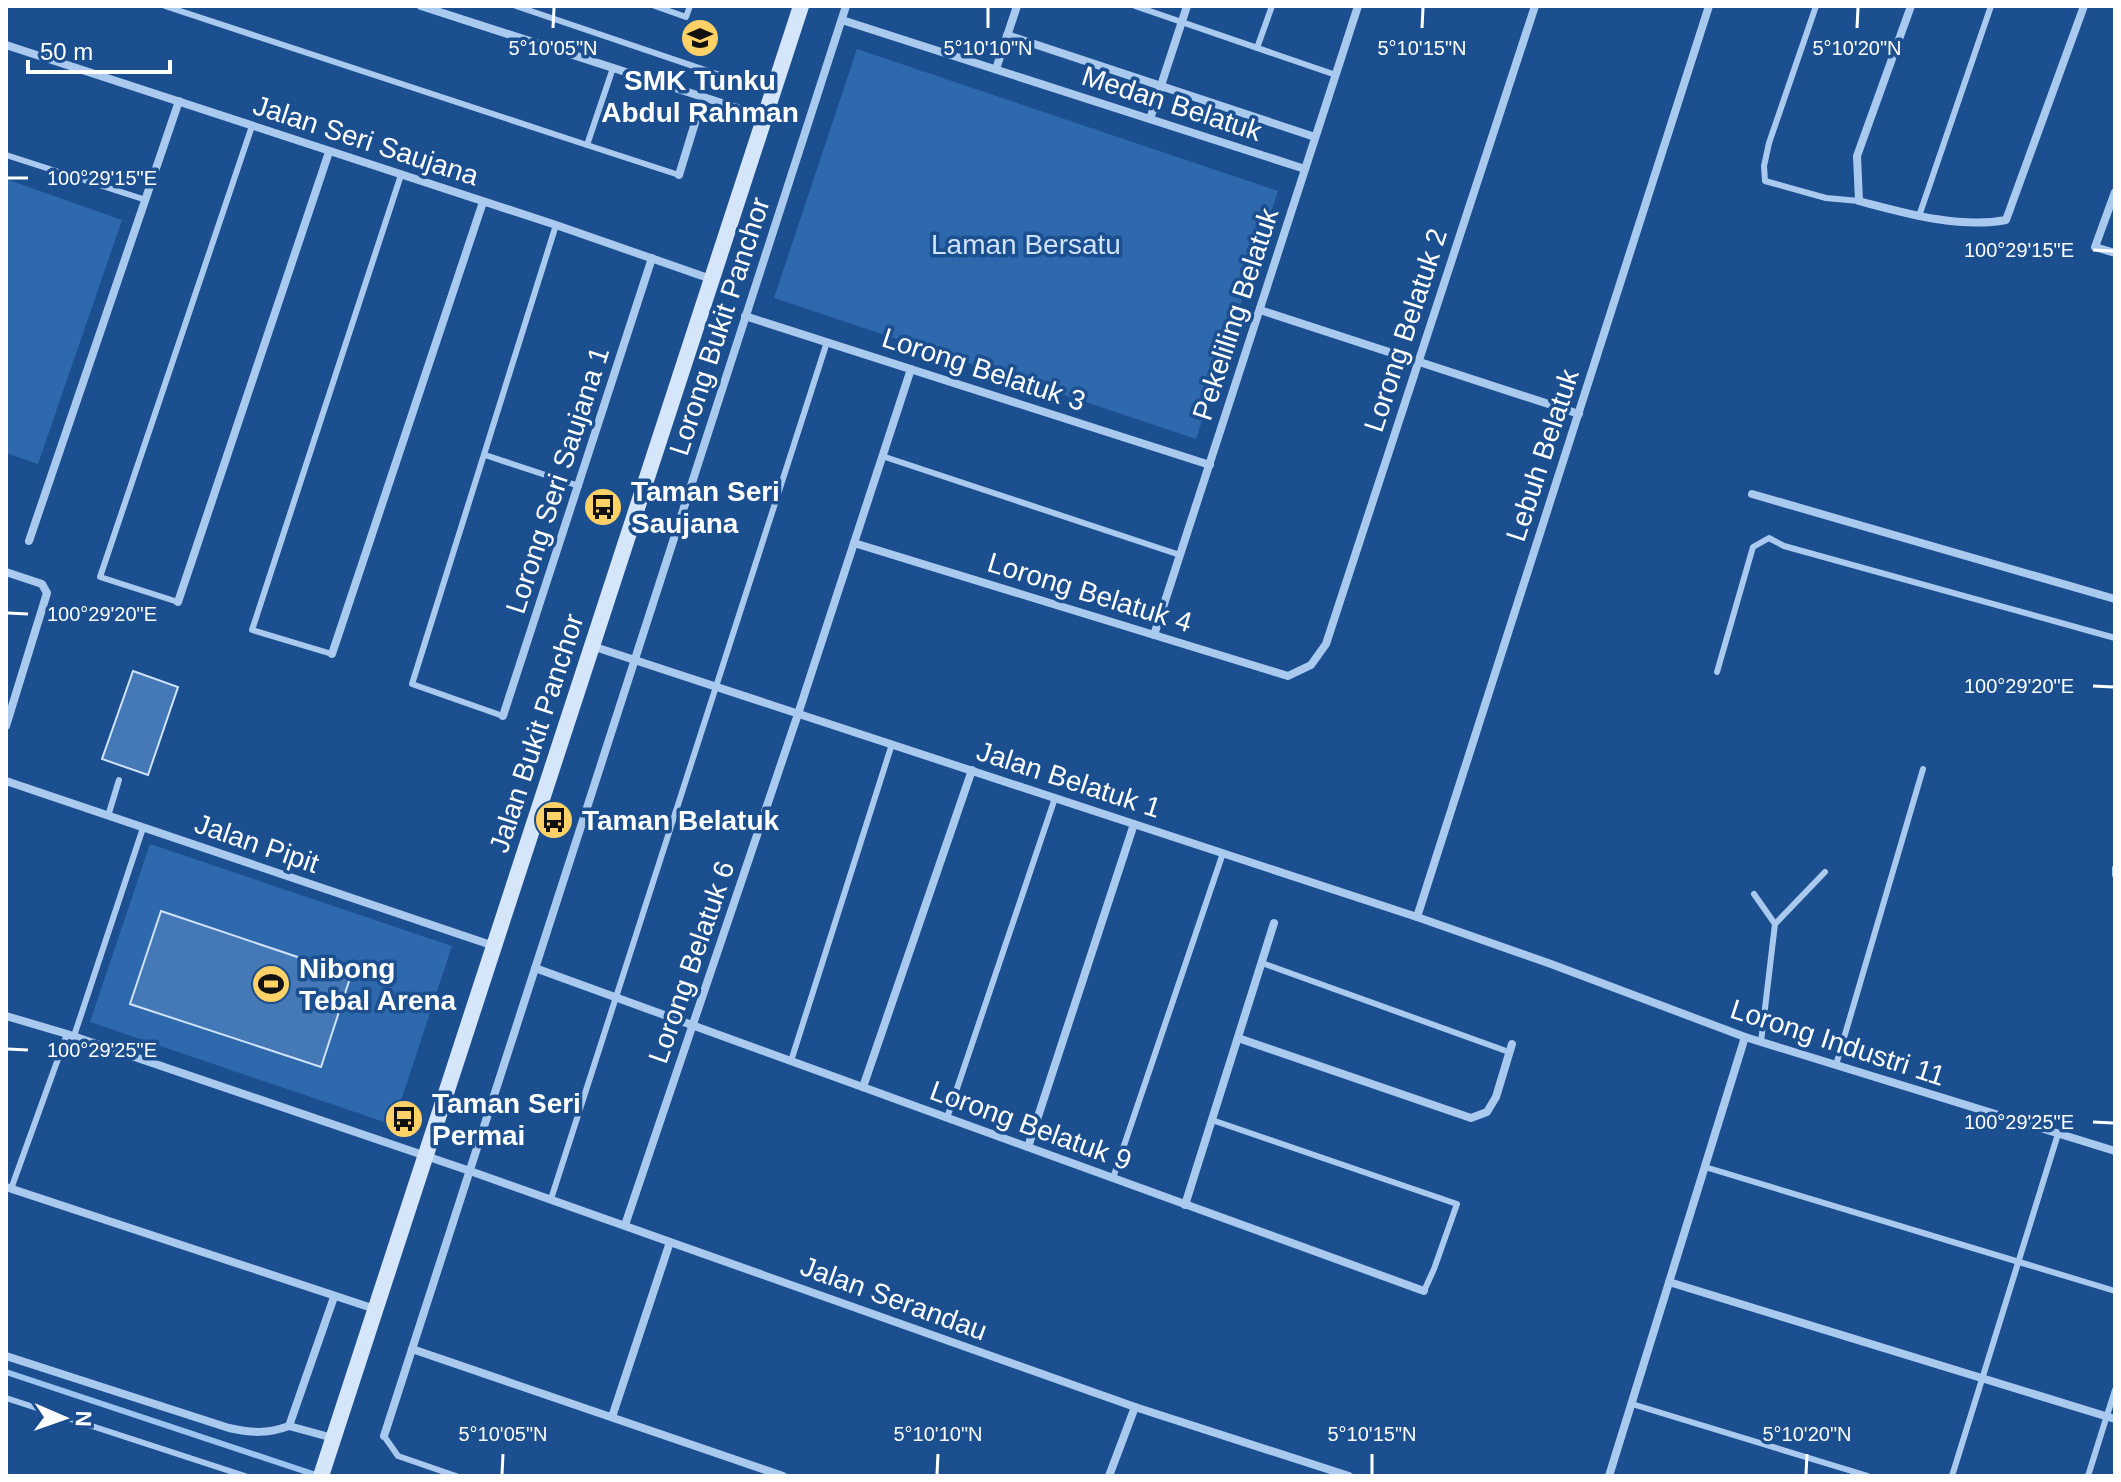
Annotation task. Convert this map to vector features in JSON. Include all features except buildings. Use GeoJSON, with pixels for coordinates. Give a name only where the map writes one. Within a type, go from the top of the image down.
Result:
{"type":"FeatureCollection","features":[{"type":"Feature","properties":{"kind":"main road","name":"Jalan Bukit Panchor"},"geometry":{"type":"LineString","coordinates":[[321,1476],[801,6]]}},
{"type":"Feature","properties":{"kind":"street"},"geometry":{"type":"LineString","coordinates":[[421,6],[765,117]]}},
{"type":"Feature","properties":{"kind":"street","name":"Lorong Bukit Panchor"},"geometry":{"type":"LineString","coordinates":[[384,1436],[846,6]]}},
{"type":"Feature","properties":{"kind":"street"},"geometry":{"type":"LineString","coordinates":[[996,69],[1017,6]]}},
{"type":"Feature","properties":{"kind":"street"},"geometry":{"type":"LineString","coordinates":[[1150,119],[1187,6]]}},
{"type":"Feature","properties":{"kind":"street","name":"Pekeliling Belatuk"},"geometry":{"type":"LineString","coordinates":[[1154,635],[1358,6]]}},
{"type":"Feature","properties":{"kind":"street","name":"Lorong Belatuk 2"},"geometry":{"type":"LineString","coordinates":[[1311,665],[1326,644],[1535,6]]}},
{"type":"Feature","properties":{"kind":"street","name":"Lebuh Belatuk"},"geometry":{"type":"LineString","coordinates":[[1417,917],[1709,6]]}},
{"type":"Feature","properties":{"kind":"street"},"geometry":{"type":"LineString","coordinates":[[1911,6],[1857,156],[1859,201],[1919,216],[1988,224],[2006,220],[2084,6]]}},
{"type":"Feature","properties":{"kind":"street","name":"Medan Belatuk"},"geometry":{"type":"LineString","coordinates":[[842,20],[1305,169]]}},
{"type":"Feature","properties":{"kind":"street","name":"Medan Belatuk"},"geometry":{"type":"LineString","coordinates":[[1007,35],[1315,137]]}},
{"type":"Feature","properties":{"kind":"street","name":"Jalan Seri Saujana"},"geometry":{"type":"LineString","coordinates":[[6,45],[556,225],[711,279]]}},
{"type":"Feature","properties":{"kind":"street"},"geometry":{"type":"LineString","coordinates":[[679,175],[703,97]]}},
{"type":"Feature","properties":{"kind":"street"},"geometry":{"type":"LineString","coordinates":[[29,541],[179,101]]}},
{"type":"Feature","properties":{"kind":"street"},"geometry":{"type":"LineString","coordinates":[[178,602],[329,152]]}},
{"type":"Feature","properties":{"kind":"street"},"geometry":{"type":"LineString","coordinates":[[2115,192],[2095,247],[2115,253]]}},
{"type":"Feature","properties":{"kind":"street"},"geometry":{"type":"LineString","coordinates":[[332,654],[483,202]]}},
{"type":"Feature","properties":{"kind":"street","name":"Lorong Seri Saujana 1"},"geometry":{"type":"LineString","coordinates":[[503,716],[652,258]]}},
{"type":"Feature","properties":{"kind":"street"},"geometry":{"type":"LineString","coordinates":[[1260,310],[1579,414]]}},
{"type":"Feature","properties":{"kind":"street","name":"Lorong Belatuk 3"},"geometry":{"type":"LineString","coordinates":[[745,316],[1210,465]]}},
{"type":"Feature","properties":{"kind":"street","name":"Lorong Belatuk 6"},"geometry":{"type":"LineString","coordinates":[[625,1225],[911,369]]}},
{"type":"Feature","properties":{"kind":"street"},"geometry":{"type":"LineString","coordinates":[[1752,494],[2115,599]]}},
{"type":"Feature","properties":{"kind":"street","name":"Lorong Belatuk 4"},"geometry":{"type":"LineString","coordinates":[[854,543],[1288,676],[1311,665]]}},
{"type":"Feature","properties":{"kind":"street"},"geometry":{"type":"LineString","coordinates":[[6,572],[42,584],[47,593],[6,726]]}},
{"type":"Feature","properties":{"kind":"street","name":"Jalan Belatuk 1"},"geometry":{"type":"LineString","coordinates":[[592,646],[1417,917],[1532,958]]}},
{"type":"Feature","properties":{"kind":"street"},"geometry":{"type":"LineString","coordinates":[[863,1087],[972,770]]}},
{"type":"Feature","properties":{"kind":"street","name":"Jalan Pipit"},"geometry":{"type":"LineString","coordinates":[[6,781],[494,946]]}},
{"type":"Feature","properties":{"kind":"street"},"geometry":{"type":"LineString","coordinates":[[1028,1147],[1134,824]]}},
{"type":"Feature","properties":{"kind":"street"},"geometry":{"type":"LineString","coordinates":[[1185,1205],[1274,923]]}},
{"type":"Feature","properties":{"kind":"street","name":"Lorong Industri 11"},"geometry":{"type":"LineString","coordinates":[[1532,958],[1745,1037],[2115,1151]]}},
{"type":"Feature","properties":{"kind":"street","name":"Lorong Belatuk 9"},"geometry":{"type":"LineString","coordinates":[[535,968],[1424,1291]]}},
{"type":"Feature","properties":{"kind":"street","name":"Jalan Serandau"},"geometry":{"type":"LineString","coordinates":[[6,1016],[551,1199],[1135,1407],[1349,1476]]}},
{"type":"Feature","properties":{"kind":"street"},"geometry":{"type":"LineString","coordinates":[[1609,1476],[1745,1037]]}},
{"type":"Feature","properties":{"kind":"street"},"geometry":{"type":"LineString","coordinates":[[1238,1038],[1471,1118],[1487,1112],[1496,1097],[1510,1048]]}},
{"type":"Feature","properties":{"kind":"street"},"geometry":{"type":"LineString","coordinates":[[8,1188],[375,1309]]}},
{"type":"Feature","properties":{"kind":"street"},"geometry":{"type":"LineString","coordinates":[[612,1417],[670,1242]]}},
{"type":"Feature","properties":{"kind":"street"},"geometry":{"type":"LineString","coordinates":[[1669,1282],[2111,1418]]}},
{"type":"Feature","properties":{"kind":"street"},"geometry":{"type":"LineString","coordinates":[[289,1426],[334,1297]]}},
{"type":"Feature","properties":{"kind":"street"},"geometry":{"type":"LineString","coordinates":[[412,1349],[783,1476]]}},
{"type":"Feature","properties":{"kind":"street"},"geometry":{"type":"LineString","coordinates":[[6,1356],[229,1428],[252,1433],[273,1432],[289,1426],[333,1439]]}},
{"type":"Feature","properties":{"kind":"street"},"geometry":{"type":"LineString","coordinates":[[1109,1476],[1135,1407]]}},
{"type":"Feature","properties":{"kind":"lane"},"geometry":{"type":"LineString","coordinates":[[165,6],[679,175]]}},
{"type":"Feature","properties":{"kind":"lane"},"geometry":{"type":"LineString","coordinates":[[198,16],[202,6]]}},
{"type":"Feature","properties":{"kind":"lane"},"geometry":{"type":"LineString","coordinates":[[516,6],[772,92]]}},
{"type":"Feature","properties":{"kind":"lane"},"geometry":{"type":"LineString","coordinates":[[655,6],[686,17],[690,6]]}},
{"type":"Feature","properties":{"kind":"lane"},"geometry":{"type":"LineString","coordinates":[[1135,6],[1336,75]]}},
{"type":"Feature","properties":{"kind":"lane"},"geometry":{"type":"LineString","coordinates":[[1257,48],[1272,6]]}},
{"type":"Feature","properties":{"kind":"lane"},"geometry":{"type":"LineString","coordinates":[[1816,6],[1769,143],[1764,166],[1765,181],[1826,198],[1859,201]]}},
{"type":"Feature","properties":{"kind":"lane"},"geometry":{"type":"LineString","coordinates":[[1919,216],[1991,6]]}},
{"type":"Feature","properties":{"kind":"lane"},"geometry":{"type":"LineString","coordinates":[[587,145],[613,68]]}},
{"type":"Feature","properties":{"kind":"lane"},"geometry":{"type":"LineString","coordinates":[[178,602],[100,577],[252,126]]}},
{"type":"Feature","properties":{"kind":"lane"},"geometry":{"type":"LineString","coordinates":[[6,155],[146,200]]}},
{"type":"Feature","properties":{"kind":"lane"},"geometry":{"type":"LineString","coordinates":[[332,654],[252,630],[401,175]]}},
{"type":"Feature","properties":{"kind":"lane"},"geometry":{"type":"LineString","coordinates":[[503,716],[412,684],[556,225]]}},
{"type":"Feature","properties":{"kind":"lane"},"geometry":{"type":"LineString","coordinates":[[551,1199],[827,342]]}},
{"type":"Feature","properties":{"kind":"lane"},"geometry":{"type":"LineString","coordinates":[[485,455],[579,486]]}},
{"type":"Feature","properties":{"kind":"lane"},"geometry":{"type":"LineString","coordinates":[[882,456],[1180,555]]}},
{"type":"Feature","properties":{"kind":"lane"},"geometry":{"type":"LineString","coordinates":[[1717,672],[1753,547],[1769,538],[1784,546],[2115,638]]}},
{"type":"Feature","properties":{"kind":"lane"},"geometry":{"type":"LineString","coordinates":[[791,1061],[892,744]]}},
{"type":"Feature","properties":{"kind":"lane"},"geometry":{"type":"LineString","coordinates":[[1836,1065],[1923,769]]}},
{"type":"Feature","properties":{"kind":"lane"},"geometry":{"type":"LineString","coordinates":[[108,816],[119,780]]}},
{"type":"Feature","properties":{"kind":"lane"},"geometry":{"type":"LineString","coordinates":[[947,1118],[1055,798]]}},
{"type":"Feature","properties":{"kind":"lane"},"geometry":{"type":"LineString","coordinates":[[8,1188],[70,1035],[143,828]]}},
{"type":"Feature","properties":{"kind":"lane"},"geometry":{"type":"LineString","coordinates":[[1113,1178],[1223,853]]}},
{"type":"Feature","properties":{"kind":"lane"},"geometry":{"type":"LineString","coordinates":[[2115,868],[2115,875]]}},
{"type":"Feature","properties":{"kind":"lane"},"geometry":{"type":"LineString","coordinates":[[1761,1042],[1775,924],[1825,872]]}},
{"type":"Feature","properties":{"kind":"lane"},"geometry":{"type":"LineString","coordinates":[[1754,894],[1775,924]]}},
{"type":"Feature","properties":{"kind":"lane"},"geometry":{"type":"LineString","coordinates":[[1262,963],[1510,1048]]}},
{"type":"Feature","properties":{"kind":"lane","name":"Lorong Belatuk 9"},"geometry":{"type":"LineString","coordinates":[[1212,1120],[1457,1204],[1424,1291]]}},
{"type":"Feature","properties":{"kind":"lane"},"geometry":{"type":"LineString","coordinates":[[1952,1476],[2058,1134]]}},
{"type":"Feature","properties":{"kind":"lane"},"geometry":{"type":"LineString","coordinates":[[1705,1167],[2115,1291]]}},
{"type":"Feature","properties":{"kind":"lane"},"geometry":{"type":"LineString","coordinates":[[2088,1476],[2111,1418],[2115,1390]]}},
{"type":"Feature","properties":{"kind":"lane"},"geometry":{"type":"LineString","coordinates":[[6,1398],[245,1476]]}},
{"type":"Feature","properties":{"kind":"lane"},"geometry":{"type":"LineString","coordinates":[[1632,1404],[1868,1476]]}},
{"type":"Feature","properties":{"kind":"lane"},"geometry":{"type":"LineString","coordinates":[[384,1436],[398,1456],[456,1476]]}},
{"type":"Feature","properties":{"kind":"green space","name":"Laman Bersatu"},"geometry":{"type":"Polygon","coordinates":[[[857,49],[1278,191],[1196,439],[774,298],[857,49]]]}},
{"type":"Feature","properties":{"kind":"green space"},"geometry":{"type":"Polygon","coordinates":[[[6,179],[122,220],[38,464],[6,453],[6,179]]]}},
{"type":"Feature","properties":{"kind":"green space","name":"Nibong Tebal Arena"},"geometry":{"type":"Polygon","coordinates":[[[150,844],[452,946],[393,1125],[90,1022],[150,844]]]}},
{"type":"Feature","properties":{"kind":"waterway"},"geometry":{"type":"LineString","coordinates":[[6,1372],[319,1476]]}},
{"type":"Feature","properties":{"kind":"place","name":"SMK Tunku Abdul Rahman"},"geometry":{"type":"Point","coordinates":[700,38]}},
{"type":"Feature","properties":{"kind":"place","name":"Taman Seri Saujana"},"geometry":{"type":"Point","coordinates":[603,507]}},
{"type":"Feature","properties":{"kind":"place","name":"Taman Belatuk"},"geometry":{"type":"Point","coordinates":[554,820]}},
{"type":"Feature","properties":{"kind":"place","name":"Nibong Tebal Arena"},"geometry":{"type":"Point","coordinates":[271,984]}},
{"type":"Feature","properties":{"kind":"place","name":"Taman Seri Permai"},"geometry":{"type":"Point","coordinates":[404,1119]}}]}
